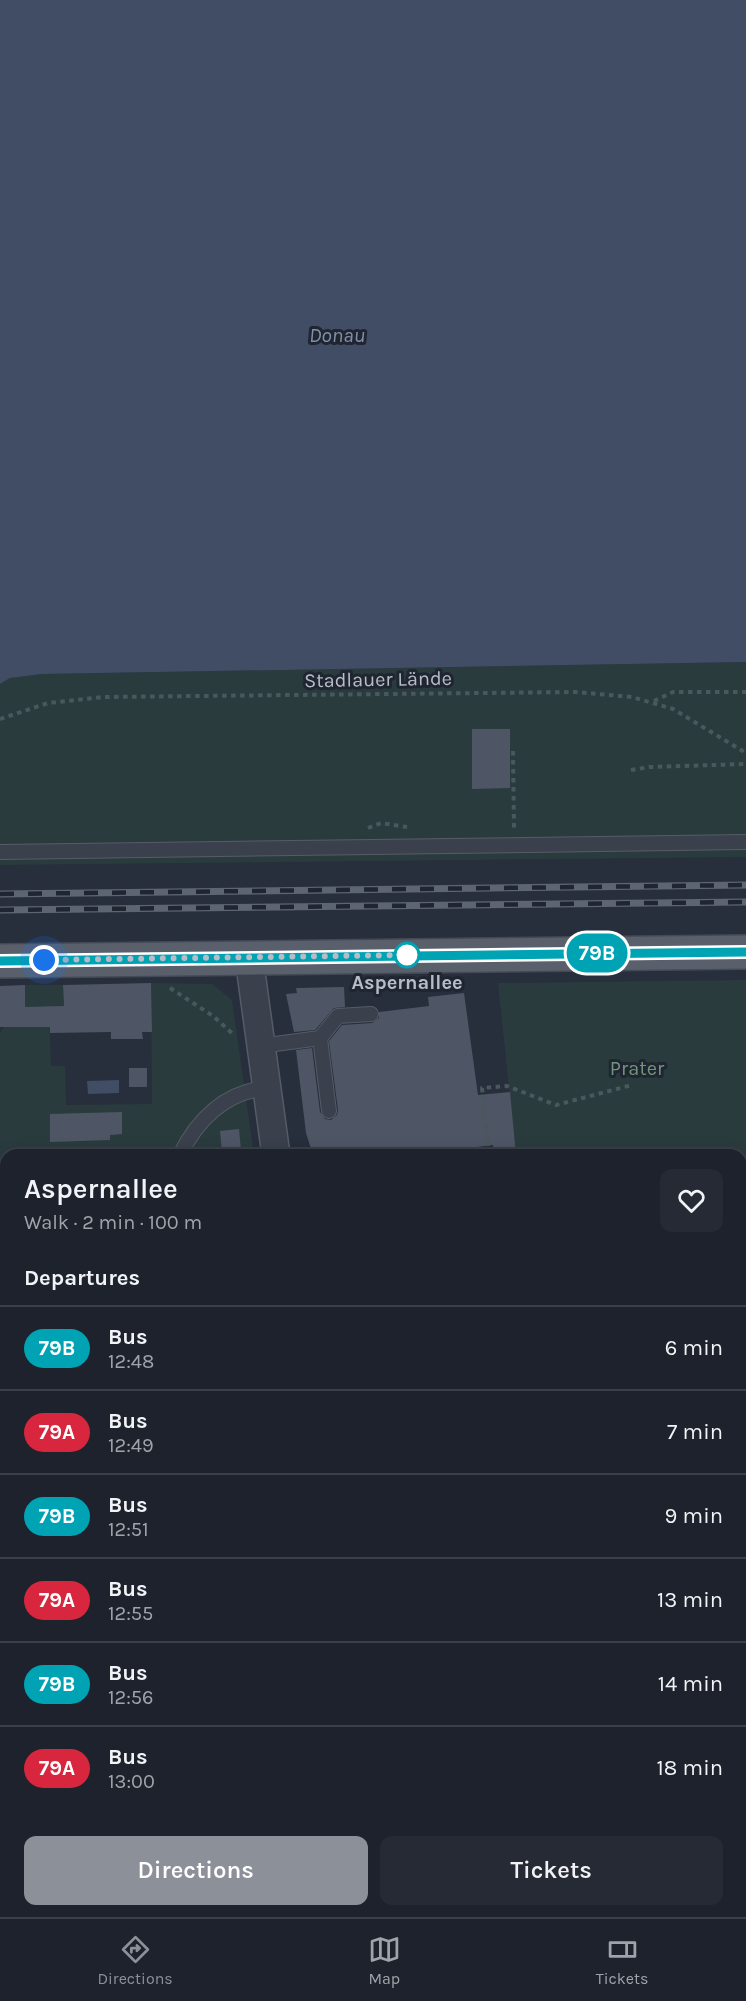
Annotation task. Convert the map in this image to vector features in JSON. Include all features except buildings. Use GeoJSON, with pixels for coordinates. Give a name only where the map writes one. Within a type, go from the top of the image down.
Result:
{"type":"FeatureCollection","features":[{"type":"Feature","properties":{"kind":"main road"},"geometry":{"type":"LineString","coordinates":[[0,961],[746,952]]}},
{"type":"Feature","properties":{"kind":"street"},"geometry":{"type":"LineString","coordinates":[[249,958],[249,1042],[266,1088],[275,1149]]}},
{"type":"Feature","properties":{"kind":"lane"},"geometry":{"type":"LineString","coordinates":[[0,852],[746,842]]}},
{"type":"Feature","properties":{"kind":"lane"},"geometry":{"type":"LineString","coordinates":[[329,1111],[320,1038],[338,1016],[371,1014]]}},
{"type":"Feature","properties":{"kind":"lane"},"geometry":{"type":"LineString","coordinates":[[249,1042],[320,1038]]}},
{"type":"Feature","properties":{"kind":"lane"},"geometry":{"type":"LineString","coordinates":[[183,1149],[188,1138],[214,1109],[228,1099],[249,1090],[266,1088]]}},
{"type":"Feature","properties":{"kind":"path","name":"Stadlauer Lände"},"geometry":{"type":"LineString","coordinates":[[0,719],[48,703],[102,697],[576,692],[611,694],[653,702],[673,709],[746,753]]}},
{"type":"Feature","properties":{"kind":"path"},"geometry":{"type":"LineString","coordinates":[[653,702],[673,692],[746,692]]}},
{"type":"Feature","properties":{"kind":"path"},"geometry":{"type":"LineString","coordinates":[[513,751],[514,845]]}},
{"type":"Feature","properties":{"kind":"path"},"geometry":{"type":"LineString","coordinates":[[631,770],[672,766],[746,764]]}},
{"type":"Feature","properties":{"kind":"path"},"geometry":{"type":"LineString","coordinates":[[165,980],[170,988],[249,1042]]}},
{"type":"Feature","properties":{"kind":"path"},"geometry":{"type":"LineString","coordinates":[[488,1149],[482,1088],[507,1086],[556,1105],[632,1085]]}},
{"type":"Feature","properties":{"kind":"green space"},"geometry":{"type":"Polygon","coordinates":[[[746,662],[746,857],[0,865],[0,684],[10,678],[42,674],[746,662]]]}},
{"type":"Feature","properties":{"kind":"green space","name":"Prater"},"geometry":{"type":"Polygon","coordinates":[[[746,980],[746,1149],[515,1149],[498,983],[746,980]]]}},
{"type":"Feature","properties":{"kind":"green space"},"geometry":{"type":"Polygon","coordinates":[[[151,983],[212,984],[232,1000],[253,1149],[0,1149],[0,1033],[4,1027],[25,1027],[25,985],[63,985],[64,1006],[49,1007],[51,1066],[65,1066],[66,1105],[152,1104],[151,983]]]}},
{"type":"Feature","properties":{"kind":"water","name":"Donau"},"geometry":{"type":"Polygon","coordinates":[[[0,0],[746,0],[746,662],[42,674],[10,678],[0,684],[0,0]]]}},
{"type":"Feature","properties":{"kind":"water"},"geometry":{"type":"Polygon","coordinates":[[[119,1080],[119,1093],[88,1094],[87,1081],[119,1080]]]}},
{"type":"Feature","properties":{"kind":"railway"},"geometry":{"type":"LineString","coordinates":[[0,894],[746,885]]}},
{"type":"Feature","properties":{"kind":"railway"},"geometry":{"type":"LineString","coordinates":[[0,910],[746,902]]}},
{"type":"Feature","properties":{"kind":"bus line","name":"79B"},"geometry":{"type":"LineString","coordinates":[[0,961],[746,952]]}},
{"type":"Feature","properties":{"kind":"place","name":"Aspernallee"},"geometry":{"type":"Point","coordinates":[407,955]}},
{"type":"Feature","properties":{"kind":"route"},"geometry":{"type":"LineString","coordinates":[[44,960],[407,955]]}}]}
